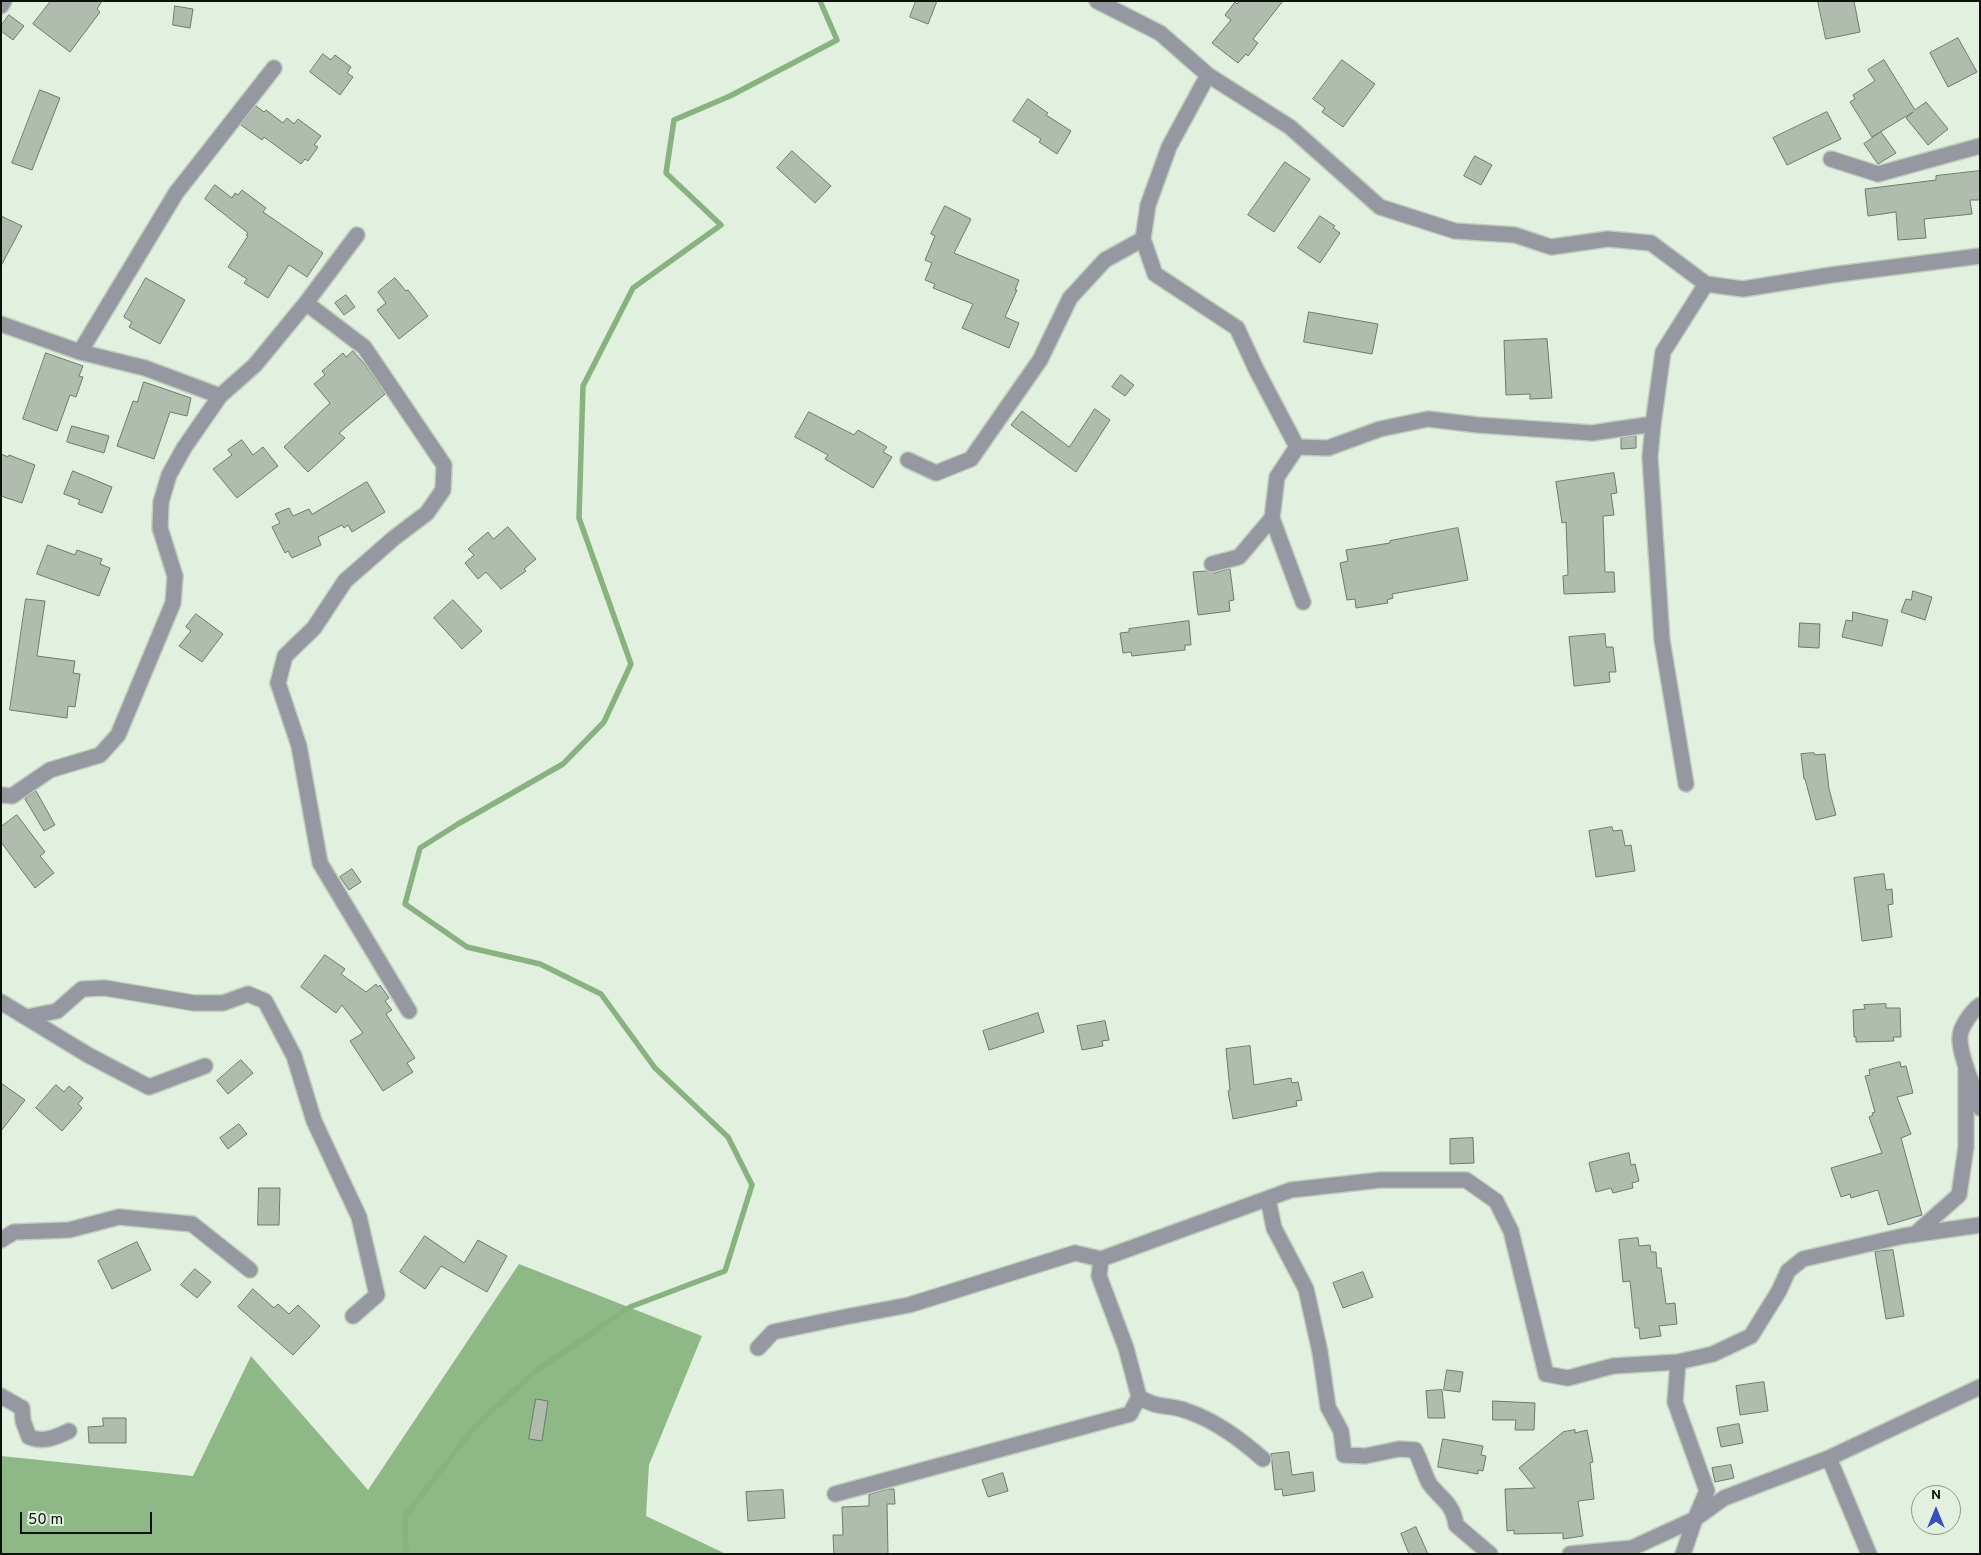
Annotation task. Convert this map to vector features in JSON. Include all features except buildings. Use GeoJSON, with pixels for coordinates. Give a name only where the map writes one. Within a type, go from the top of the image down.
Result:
{"type":"FeatureCollection","features":[{"type":"Feature","properties":{"kind":"street"},"geometry":{"type":"LineString","coordinates":[[1,6],[4,1]]}},
{"type":"Feature","properties":{"kind":"street"},"geometry":{"type":"LineString","coordinates":[[1097,1],[1160,33],[1208,75],[1290,127],[1380,207],[1455,230],[1515,235],[1551,247],[1608,239],[1650,243],[1706,284],[1743,289],[1830,275],[1980,256]]}},
{"type":"Feature","properties":{"kind":"street"},"geometry":{"type":"LineString","coordinates":[[80,352],[176,194],[274,68]]}},
{"type":"Feature","properties":{"kind":"street"},"geometry":{"type":"LineString","coordinates":[[1208,75],[1169,147],[1148,205],[1142,239],[1155,274],[1237,328],[1256,370],[1297,447]]}},
{"type":"Feature","properties":{"kind":"street"},"geometry":{"type":"LineString","coordinates":[[1830,159],[1878,174],[1980,146]]}},
{"type":"Feature","properties":{"kind":"street"},"geometry":{"type":"LineString","coordinates":[[1,795],[12,796],[50,770],[100,755],[118,735],[173,603],[175,576],[160,528],[161,502],[169,475],[184,448],[220,396],[255,365],[306,303],[357,235]]}},
{"type":"Feature","properties":{"kind":"street"},"geometry":{"type":"LineString","coordinates":[[908,460],[936,473],[971,459],[1040,360],[1070,298],[1105,260],[1142,239]]}},
{"type":"Feature","properties":{"kind":"street"},"geometry":{"type":"LineString","coordinates":[[1686,784],[1662,640],[1650,457],[1664,352],[1706,284]]}},
{"type":"Feature","properties":{"kind":"street"},"geometry":{"type":"LineString","coordinates":[[306,303],[364,347],[444,465],[443,490],[427,513],[394,538],[345,581],[314,628],[285,656],[278,683],[299,746],[320,863],[409,1011]]}},
{"type":"Feature","properties":{"kind":"street"},"geometry":{"type":"LineString","coordinates":[[1,324],[80,352],[146,368],[220,396]]}},
{"type":"Feature","properties":{"kind":"street"},"geometry":{"type":"LineString","coordinates":[[1297,447],[1328,448],[1380,429],[1428,419],[1478,425],[1592,433],[1653,424]]}},
{"type":"Feature","properties":{"kind":"street"},"geometry":{"type":"LineString","coordinates":[[1297,447],[1277,477],[1272,518],[1302,602]]}},
{"type":"Feature","properties":{"kind":"street"},"geometry":{"type":"LineString","coordinates":[[1212,564],[1239,557],[1272,518]]}},
{"type":"Feature","properties":{"kind":"street"},"geometry":{"type":"LineString","coordinates":[[27,1017],[57,1011],[82,990],[105,988],[194,1003],[223,1003],[248,994],[265,1001],[294,1056],[314,1120],[359,1217],[377,1295],[352,1316]]}},
{"type":"Feature","properties":{"kind":"street"},"geometry":{"type":"LineString","coordinates":[[1,1002],[88,1055],[149,1087],[205,1066]]}},
{"type":"Feature","properties":{"kind":"street"},"geometry":{"type":"LineString","coordinates":[[1980,1005],[1971,1012],[1959,1036],[1966,1066],[1980,1108]]}},
{"type":"Feature","properties":{"kind":"street"},"geometry":{"type":"LineString","coordinates":[[1915,1234],[1959,1195],[1966,1147],[1966,1066]]}},
{"type":"Feature","properties":{"kind":"street"},"geometry":{"type":"LineString","coordinates":[[758,1348],[773,1332],[845,1316],[909,1305],[1075,1253],[1101,1260],[1291,1190],[1380,1180],[1466,1180],[1496,1201],[1511,1231],[1546,1374],[1568,1378],[1613,1366],[1678,1362],[1713,1354],[1751,1336],[1779,1291],[1788,1271],[1803,1259],[1915,1234],[1980,1225]]}},
{"type":"Feature","properties":{"kind":"street"},"geometry":{"type":"LineString","coordinates":[[1268,1199],[1274,1228],[1306,1289],[1320,1352],[1328,1407],[1341,1430],[1344,1455],[1366,1456],[1399,1449],[1416,1450],[1429,1482],[1446,1500],[1455,1516],[1456,1525],[1490,1554]]}},
{"type":"Feature","properties":{"kind":"street"},"geometry":{"type":"LineString","coordinates":[[1,1240],[14,1232],[69,1230],[119,1217],[192,1224],[250,1270]]}},
{"type":"Feature","properties":{"kind":"street"},"geometry":{"type":"LineString","coordinates":[[1101,1260],[1099,1276],[1126,1348],[1139,1397],[1151,1405],[1187,1410],[1234,1434],[1262,1459]]}},
{"type":"Feature","properties":{"kind":"street"},"geometry":{"type":"LineString","coordinates":[[1678,1362],[1675,1402],[1707,1491],[1683,1554]]}},
{"type":"Feature","properties":{"kind":"street"},"geometry":{"type":"LineString","coordinates":[[1571,1554],[1632,1548],[1695,1519],[1724,1498],[1829,1458],[1980,1387]]}},
{"type":"Feature","properties":{"kind":"street"},"geometry":{"type":"LineString","coordinates":[[1,1396],[22,1408],[23,1421],[29,1437],[38,1441],[53,1438],[69,1430]]}},
{"type":"Feature","properties":{"kind":"street"},"geometry":{"type":"LineString","coordinates":[[835,1494],[1130,1414],[1139,1397]]}},
{"type":"Feature","properties":{"kind":"street"},"geometry":{"type":"LineString","coordinates":[[1829,1458],[1869,1554]]}},
{"type":"Feature","properties":{"kind":"green space"},"geometry":{"type":"Polygon","coordinates":[[[519,1264],[702,1336],[649,1465],[646,1516],[726,1554],[1,1554],[1,1456],[193,1476],[251,1356],[368,1490],[519,1264]]]}},
{"type":"Feature","properties":{"kind":"waterway"},"geometry":{"type":"LineString","coordinates":[[406,1554],[405,1516],[477,1424],[536,1371],[630,1307],[725,1271],[752,1185],[728,1137],[655,1068],[601,994],[540,964],[467,947],[405,904],[420,848],[563,764],[604,722],[631,664],[579,518],[583,386],[633,288],[721,225],[666,173],[674,120],[730,96],[837,40],[820,1]]}}]}
